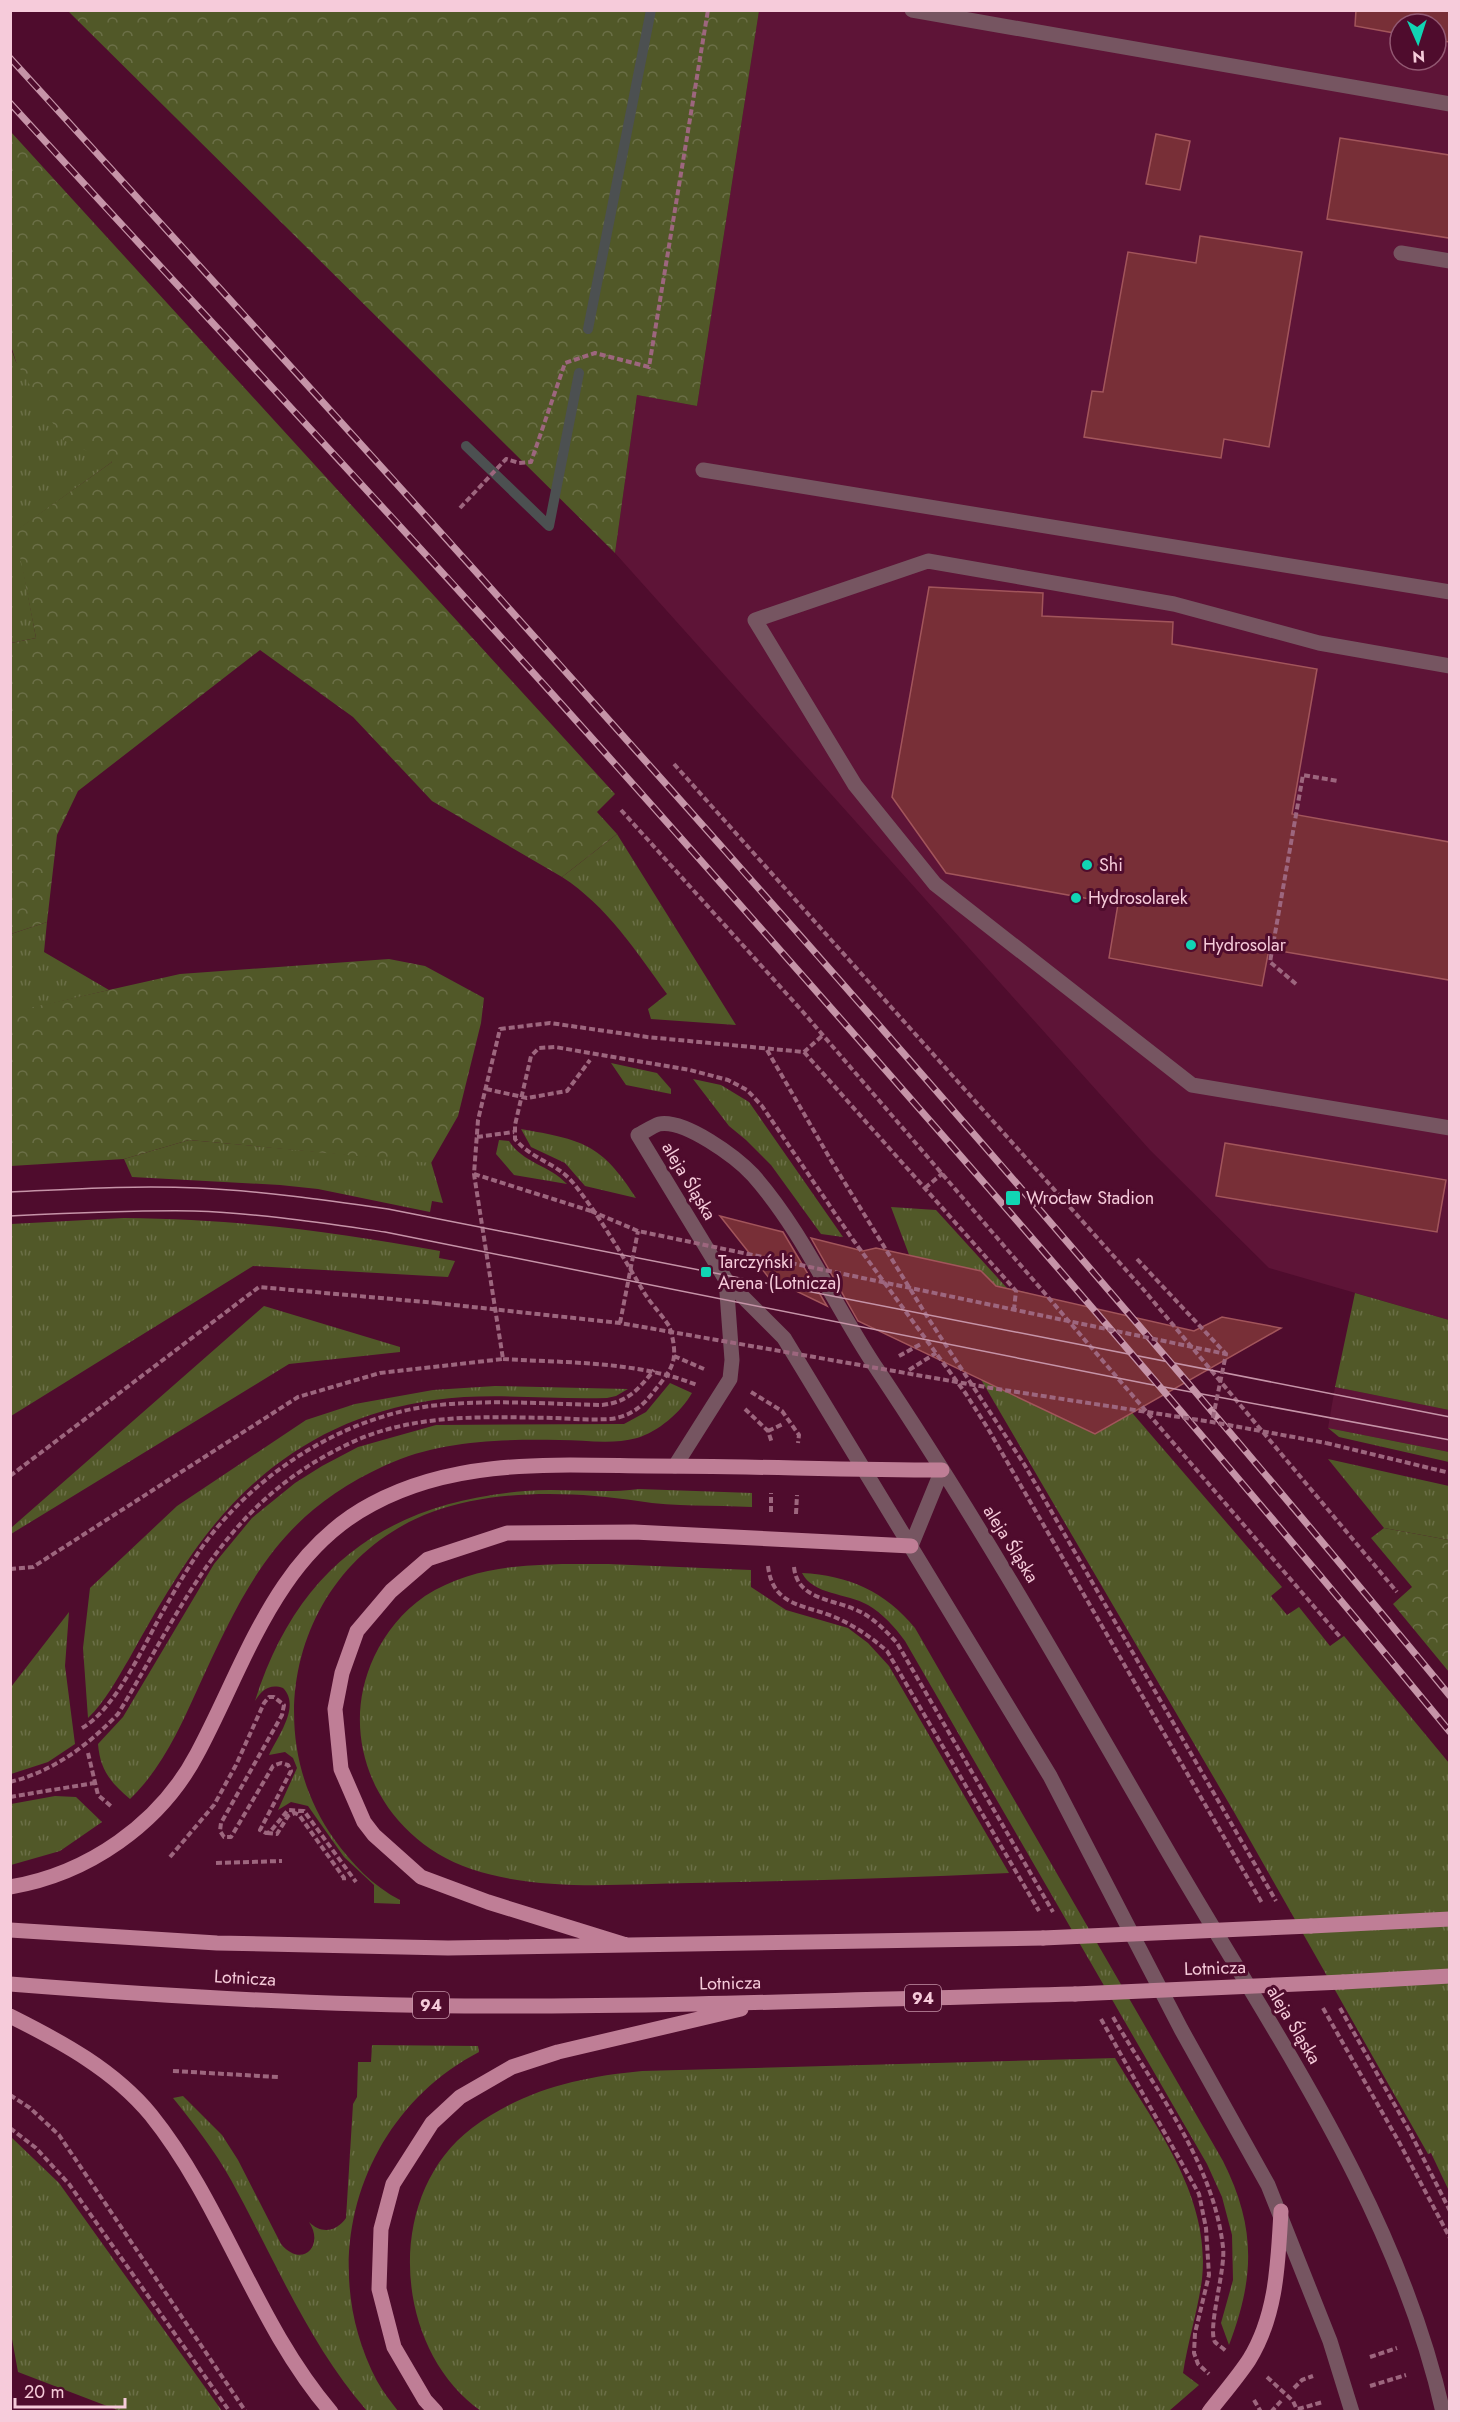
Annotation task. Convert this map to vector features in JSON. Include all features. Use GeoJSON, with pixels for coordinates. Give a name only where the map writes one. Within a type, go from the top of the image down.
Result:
{"type":"FeatureCollection","features":[{"type":"Feature","properties":{"kind":"main road"},"geometry":{"type":"LineString","coordinates":[[10,1887],[28,1884],[79,1867],[136,1831],[167,1798],[196,1756],[265,1614],[288,1578],[332,1532],[371,1504],[433,1478],[476,1469],[547,1465],[942,1470]]}},
{"type":"Feature","properties":{"kind":"main road"},"geometry":{"type":"LineString","coordinates":[[626,1946],[488,1902],[421,1877],[374,1835],[364,1822],[341,1768],[335,1709],[342,1673],[357,1631],[391,1591],[428,1559],[507,1533],[634,1532],[910,1546]]}},
{"type":"Feature","properties":{"kind":"main road","name":"Lotnicza"},"geometry":{"type":"LineString","coordinates":[[10,1930],[329,1946],[448,1948],[1043,1938],[1449,1919]]}},
{"type":"Feature","properties":{"kind":"main road","name":"Lotnicza"},"geometry":{"type":"LineString","coordinates":[[10,1984],[92,1990],[464,2006],[770,2002],[1075,1994],[1449,1976]]}},
{"type":"Feature","properties":{"kind":"main road"},"geometry":{"type":"LineString","coordinates":[[436,2412],[425,2400],[394,2348],[379,2289],[381,2229],[393,2184],[432,2123],[460,2097],[512,2067],[558,2052],[770,2002]]}},
{"type":"Feature","properties":{"kind":"main road"},"geometry":{"type":"LineString","coordinates":[[10,2016],[69,2046],[121,2085],[150,2114],[192,2174],[278,2335],[331,2412]]}},
{"type":"Feature","properties":{"kind":"main road"},"geometry":{"type":"LineString","coordinates":[[1209,2412],[1250,2358],[1265,2324],[1277,2277],[1281,2211]]}},
{"type":"Feature","properties":{"kind":"street"},"geometry":{"type":"LineString","coordinates":[[912,10],[1449,104]]}},
{"type":"Feature","properties":{"kind":"street"},"geometry":{"type":"LineString","coordinates":[[1401,253],[1449,261]]}},
{"type":"Feature","properties":{"kind":"street"},"geometry":{"type":"LineString","coordinates":[[703,470],[1449,592]]}},
{"type":"Feature","properties":{"kind":"street"},"geometry":{"type":"LineString","coordinates":[[1449,666],[1319,643],[1174,604],[928,561],[755,620],[855,785],[935,884],[1192,1085],[1449,1128]]}},
{"type":"Feature","properties":{"kind":"street","name":"aleja Śląska"},"geometry":{"type":"LineString","coordinates":[[1352,2412],[1330,2341],[1281,2211],[1181,2029],[1050,1776],[784,1338],[726,1280],[638,1136],[660,1124],[687,1130],[720,1148],[751,1173],[788,1221],[876,1370],[942,1470],[1014,1587],[1305,2082],[1367,2199],[1420,2324],[1443,2412]]}},
{"type":"Feature","properties":{"kind":"street"},"geometry":{"type":"LineString","coordinates":[[675,1466],[730,1379],[732,1360],[726,1280]]}},
{"type":"Feature","properties":{"kind":"street"},"geometry":{"type":"LineString","coordinates":[[910,1546],[942,1470]]}},
{"type":"Feature","properties":{"kind":"path"},"geometry":{"type":"LineString","coordinates":[[460,508],[491,478],[506,459],[519,464],[531,462],[565,363],[595,353],[649,367],[708,10]]}},
{"type":"Feature","properties":{"kind":"path"},"geometry":{"type":"LineString","coordinates":[[674,764],[1143,1289],[1397,1592]]}},
{"type":"Feature","properties":{"kind":"path"},"geometry":{"type":"LineString","coordinates":[[1296,984],[1270,962],[1303,775],[1338,781]]}},
{"type":"Feature","properties":{"kind":"path"},"geometry":{"type":"LineString","coordinates":[[621,810],[823,1035],[1341,1638]]}},
{"type":"Feature","properties":{"kind":"path"},"geometry":{"type":"LineString","coordinates":[[503,1359],[474,1174],[477,1137],[500,1029],[550,1023],[767,1050],[804,1052],[823,1035]]}},
{"type":"Feature","properties":{"kind":"path"},"geometry":{"type":"LineString","coordinates":[[668,1373],[674,1356],[670,1328],[575,1185],[565,1173],[549,1161],[530,1154],[515,1139],[514,1132],[520,1096],[531,1056],[545,1047],[606,1054],[690,1070],[728,1080],[747,1090],[762,1106],[851,1237],[987,1427],[1266,1909]]}},
{"type":"Feature","properties":{"kind":"path"},"geometry":{"type":"LineString","coordinates":[[767,1050],[832,1162],[938,1334],[1024,1464],[1281,1909]]}},
{"type":"Feature","properties":{"kind":"path"},"geometry":{"type":"LineString","coordinates":[[804,1052],[1016,1291],[1014,1310]]}},
{"type":"Feature","properties":{"kind":"path"},"geometry":{"type":"LineString","coordinates":[[486,1089],[527,1098],[567,1091],[590,1060]]}},
{"type":"Feature","properties":{"kind":"path"},"geometry":{"type":"LineString","coordinates":[[477,1137],[514,1132]]}},
{"type":"Feature","properties":{"kind":"path"},"geometry":{"type":"LineString","coordinates":[[926,1188],[943,1173]]}},
{"type":"Feature","properties":{"kind":"path"},"geometry":{"type":"LineString","coordinates":[[474,1174],[591,1211],[638,1231],[1226,1354]]}},
{"type":"Feature","properties":{"kind":"path"},"geometry":{"type":"LineString","coordinates":[[620,1323],[638,1231]]}},
{"type":"Feature","properties":{"kind":"path"},"geometry":{"type":"LineString","coordinates":[[1137,1259],[1226,1354]]}},
{"type":"Feature","properties":{"kind":"path"},"geometry":{"type":"LineString","coordinates":[[10,1476],[259,1287],[620,1323],[991,1388],[1212,1422],[1326,1443],[1449,1473]]}},
{"type":"Feature","properties":{"kind":"path"},"geometry":{"type":"LineString","coordinates":[[933,1337],[938,1334]]}},
{"type":"Feature","properties":{"kind":"path"},"geometry":{"type":"LineString","coordinates":[[916,1365],[936,1353]]}},
{"type":"Feature","properties":{"kind":"path"},"geometry":{"type":"LineString","coordinates":[[1212,1422],[1226,1354]]}},
{"type":"Feature","properties":{"kind":"path"},"geometry":{"type":"LineString","coordinates":[[10,1569],[33,1567],[298,1397],[380,1373],[503,1359],[645,1369],[668,1373],[699,1385]]}},
{"type":"Feature","properties":{"kind":"path"},"geometry":{"type":"LineString","coordinates":[[753,1394],[782,1412],[799,1436],[797,1450]]}},
{"type":"Feature","properties":{"kind":"path"},"geometry":{"type":"LineString","coordinates":[[745,1409],[768,1431],[772,1445]]}},
{"type":"Feature","properties":{"kind":"path"},"geometry":{"type":"LineString","coordinates":[[768,1431],[783,1424]]}},
{"type":"Feature","properties":{"kind":"path"},"geometry":{"type":"LineString","coordinates":[[771,1489],[771,1512]]}},
{"type":"Feature","properties":{"kind":"path"},"geometry":{"type":"LineString","coordinates":[[796,1513],[797,1490]]}},
{"type":"Feature","properties":{"kind":"path"},"geometry":{"type":"LineString","coordinates":[[170,1857],[214,1805],[236,1765],[264,1703],[269,1697],[274,1697],[284,1705],[282,1714],[220,1831],[224,1837],[231,1837],[273,1766],[281,1763],[288,1765],[291,1771],[260,1830],[277,1834],[288,1816],[295,1813],[299,1815],[344,1878],[344,1882]]}},
{"type":"Feature","properties":{"kind":"path"},"geometry":{"type":"LineString","coordinates":[[10,1782],[60,1763],[86,1743]]}},
{"type":"Feature","properties":{"kind":"path"},"geometry":{"type":"LineString","coordinates":[[88,1753],[98,1795],[113,1808]]}},
{"type":"Feature","properties":{"kind":"path"},"geometry":{"type":"LineString","coordinates":[[10,1797],[94,1783]]}},
{"type":"Feature","properties":{"kind":"path"},"geometry":{"type":"LineString","coordinates":[[266,1833],[288,1810],[304,1811],[356,1882]]}},
{"type":"Feature","properties":{"kind":"path"},"geometry":{"type":"LineString","coordinates":[[216,1863],[282,1861]]}},
{"type":"Feature","properties":{"kind":"path"},"geometry":{"type":"LineString","coordinates":[[1335,2000],[1410,2132],[1449,2211]]}},
{"type":"Feature","properties":{"kind":"path"},"geometry":{"type":"LineString","coordinates":[[1318,2001],[1399,2142],[1449,2238]]}},
{"type":"Feature","properties":{"kind":"path"},"geometry":{"type":"LineString","coordinates":[[173,2071],[278,2077]]}},
{"type":"Feature","properties":{"kind":"path"},"geometry":{"type":"LineString","coordinates":[[10,2095],[30,2108],[59,2135],[246,2412]]}},
{"type":"Feature","properties":{"kind":"path"},"geometry":{"type":"LineString","coordinates":[[10,2128],[36,2148],[69,2184],[230,2412]]}},
{"type":"Feature","properties":{"kind":"path"},"geometry":{"type":"LineString","coordinates":[[1370,2357],[1397,2348]]}},
{"type":"Feature","properties":{"kind":"path"},"geometry":{"type":"LineString","coordinates":[[1294,2388],[1302,2380],[1314,2376]]}},
{"type":"Feature","properties":{"kind":"path"},"geometry":{"type":"LineString","coordinates":[[1269,2378],[1298,2410],[1322,2402]]}},
{"type":"Feature","properties":{"kind":"path"},"geometry":{"type":"LineString","coordinates":[[1378,2384],[1398,2378]]}},
{"type":"Feature","properties":{"kind":"path"},"geometry":{"type":"LineString","coordinates":[[1254,2400],[1261,2412]]}},
{"type":"Feature","properties":{"kind":"path"},"geometry":{"type":"LineString","coordinates":[[1271,2412],[1281,2401]]}},
{"type":"Feature","properties":{"kind":"shaded area"},"geometry":{"type":"Polygon","coordinates":[[[759,11],[1449,11],[1449,1320],[1269,1268],[1150,1150],[615,553],[637,395],[697,406],[759,11]]]}},
{"type":"Feature","properties":{"kind":"shaded area"},"geometry":{"type":"Polygon","coordinates":[[[1335,1387],[1449,1410],[1449,1452],[1328,1428],[1335,1387]]]}},
{"type":"Feature","properties":{"kind":"green space"},"geometry":{"type":"Polygon","coordinates":[[[68,11],[759,11],[697,406],[637,395],[615,553],[68,11]]]}},
{"type":"Feature","properties":{"kind":"green space"},"geometry":{"type":"Polygon","coordinates":[[[11,132],[615,794],[597,812],[617,834],[562,877],[432,801],[353,717],[260,650],[78,791],[57,835],[47,922],[11,934],[11,643],[36,638],[15,531],[112,462],[63,440],[16,362],[11,346],[11,132]]]}},
{"type":"Feature","properties":{"kind":"green space"},"geometry":{"type":"Polygon","coordinates":[[[10,346],[16,362],[112,462],[16,531],[36,638],[11,643],[10,346]]]}},
{"type":"Feature","properties":{"kind":"green space"},"geometry":{"type":"Polygon","coordinates":[[[617,834],[736,1025],[651,1019],[648,1009],[667,994],[607,915],[562,877],[617,834]]]}},
{"type":"Feature","properties":{"kind":"green space"},"geometry":{"type":"Polygon","coordinates":[[[47,922],[44,952],[109,990],[11,1013],[11,934],[47,922]]]}},
{"type":"Feature","properties":{"kind":"green space"},"geometry":{"type":"Polygon","coordinates":[[[389,959],[425,966],[484,998],[481,1023],[458,1116],[431,1163],[189,1140],[124,1159],[11,1166],[11,1012],[180,974],[389,959]]]}},
{"type":"Feature","properties":{"kind":"green space"},"geometry":{"type":"Polygon","coordinates":[[[611,1063],[657,1073],[671,1089],[671,1094],[626,1085],[611,1063]]]}},
{"type":"Feature","properties":{"kind":"green space"},"geometry":{"type":"Polygon","coordinates":[[[693,1079],[721,1085],[749,1102],[843,1237],[821,1234],[771,1165],[729,1126],[693,1079]]]}},
{"type":"Feature","properties":{"kind":"green space"},"geometry":{"type":"Polygon","coordinates":[[[521,1129],[575,1141],[588,1147],[612,1166],[636,1198],[585,1186],[565,1163],[531,1147],[521,1129]]]}},
{"type":"Feature","properties":{"kind":"green space"},"geometry":{"type":"Polygon","coordinates":[[[189,1140],[431,1162],[443,1203],[432,1201],[430,1212],[318,1189],[132,1177],[124,1159],[189,1140]]]}},
{"type":"Feature","properties":{"kind":"green space"},"geometry":{"type":"Polygon","coordinates":[[[499,1140],[509,1141],[521,1154],[552,1172],[567,1184],[514,1175],[496,1154],[499,1140]]]}},
{"type":"Feature","properties":{"kind":"green space"},"geometry":{"type":"Polygon","coordinates":[[[891,1207],[936,1210],[1007,1288],[1029,1293],[1282,1587],[1271,1596],[1287,1615],[1299,1607],[1330,1646],[1344,1636],[1449,1763],[1449,2191],[1431,2153],[1428,2154],[1234,1812],[911,1260],[891,1207]]]}},
{"type":"Feature","properties":{"kind":"green space"},"geometry":{"type":"Polygon","coordinates":[[[124,1218],[205,1221],[321,1232],[440,1251],[439,1258],[455,1261],[448,1277],[253,1266],[11,1416],[11,1224],[124,1218]]]}},
{"type":"Feature","properties":{"kind":"green space"},"geometry":{"type":"Polygon","coordinates":[[[1355,1293],[1449,1320],[1449,1410],[1335,1387],[1355,1293]]]}},
{"type":"Feature","properties":{"kind":"green space"},"geometry":{"type":"Polygon","coordinates":[[[264,1306],[400,1347],[400,1352],[289,1364],[11,1534],[11,1528],[264,1306]]]}},
{"type":"Feature","properties":{"kind":"green space"},"geometry":{"type":"Polygon","coordinates":[[[670,1383],[692,1393],[682,1407],[668,1420],[653,1431],[637,1438],[608,1442],[494,1441],[449,1446],[407,1457],[349,1484],[318,1506],[291,1530],[269,1557],[232,1617],[177,1733],[152,1774],[130,1799],[108,1775],[101,1761],[98,1744],[123,1717],[214,1564],[252,1518],[295,1483],[358,1447],[436,1425],[624,1424],[646,1412],[670,1383]]]}},
{"type":"Feature","properties":{"kind":"green space"},"geometry":{"type":"Polygon","coordinates":[[[495,1386],[628,1389],[607,1398],[499,1396],[434,1400],[394,1408],[356,1420],[321,1436],[289,1456],[259,1479],[231,1506],[206,1536],[168,1591],[110,1690],[88,1718],[83,1648],[90,1588],[177,1506],[306,1420],[355,1404],[433,1390],[495,1386]]]}},
{"type":"Feature","properties":{"kind":"green space"},"geometry":{"type":"Polygon","coordinates":[[[1328,1428],[1449,1452],[1449,1462],[1339,1437],[1328,1428]]]}},
{"type":"Feature","properties":{"kind":"green space"},"geometry":{"type":"Polygon","coordinates":[[[1328,1459],[1449,1486],[1449,1540],[1384,1528],[1328,1459]]]}},
{"type":"Feature","properties":{"kind":"green space"},"geometry":{"type":"Polygon","coordinates":[[[639,1489],[752,1493],[752,1507],[666,1504],[561,1494],[508,1496],[456,1505],[432,1512],[386,1536],[349,1568],[321,1608],[303,1652],[295,1699],[297,1747],[310,1795],[334,1839],[364,1874],[400,1900],[400,1904],[374,1903],[374,1885],[344,1857],[308,1806],[291,1802],[278,1810],[297,1768],[293,1758],[285,1752],[269,1755],[286,1721],[290,1703],[283,1688],[278,1687],[266,1689],[255,1701],[273,1654],[296,1613],[323,1579],[354,1550],[390,1527],[431,1510],[476,1498],[525,1491],[639,1489]]]}},
{"type":"Feature","properties":{"kind":"green space"},"geometry":{"type":"Polygon","coordinates":[[[1384,1528],[1449,1540],[1449,1672],[1393,1604],[1412,1587],[1371,1538],[1384,1528]]]}},
{"type":"Feature","properties":{"kind":"green space"},"geometry":{"type":"Polygon","coordinates":[[[608,1564],[751,1570],[751,1587],[786,1610],[848,1628],[868,1643],[889,1666],[1009,1873],[608,1885],[552,1884],[497,1876],[471,1869],[440,1855],[413,1835],[391,1811],[374,1784],[364,1754],[360,1722],[363,1690],[374,1657],[389,1631],[409,1609],[425,1596],[468,1576],[491,1570],[537,1565],[608,1564]]]}},
{"type":"Feature","properties":{"kind":"green space"},"geometry":{"type":"Polygon","coordinates":[[[802,1573],[835,1577],[865,1588],[892,1604],[915,1628],[1223,2161],[1242,2208],[1248,2252],[1244,2297],[1229,2345],[1221,2323],[1233,2280],[1232,2235],[1222,2197],[1207,2164],[905,1641],[888,1621],[868,1605],[822,1590],[814,1586],[802,1573]]]}},
{"type":"Feature","properties":{"kind":"green space"},"geometry":{"type":"Polygon","coordinates":[[[69,1612],[65,1666],[75,1744],[48,1762],[11,1774],[11,1687],[69,1612]]]}},
{"type":"Feature","properties":{"kind":"green space"},"geometry":{"type":"Polygon","coordinates":[[[55,1796],[76,1797],[102,1822],[60,1851],[11,1865],[11,1804],[55,1796]]]}},
{"type":"Feature","properties":{"kind":"green space"},"geometry":{"type":"Polygon","coordinates":[[[372,2045],[478,2046],[479,2052],[438,2079],[404,2113],[378,2152],[360,2195],[350,2241],[350,2288],[358,2335],[377,2381],[398,2411],[367,2411],[346,2385],[309,2329],[225,2169],[173,2098],[183,2096],[222,2135],[238,2160],[281,2244],[289,2251],[303,2254],[313,2246],[313,2231],[309,2222],[319,2229],[329,2230],[338,2226],[346,2218],[358,2062],[371,2062],[372,2045]]]}},
{"type":"Feature","properties":{"kind":"green space"},"geometry":{"type":"Polygon","coordinates":[[[1115,2058],[1177,2163],[1198,2219],[1202,2248],[1202,2279],[1183,2373],[1199,2385],[1169,2411],[481,2411],[452,2384],[430,2350],[416,2312],[410,2271],[413,2231],[423,2192],[443,2157],[472,2128],[511,2104],[532,2095],[596,2077],[642,2071],[1115,2058]]]}},
{"type":"Feature","properties":{"kind":"green space"},"geometry":{"type":"Polygon","coordinates":[[[10,2136],[59,2183],[222,2411],[120,2411],[18,2372],[10,2328],[10,2136]]]}},
{"type":"Feature","properties":{"kind":"building"},"geometry":{"type":"Polygon","coordinates":[[[1356,10],[1449,10],[1449,42],[1448,12],[1388,12],[1388,32],[1355,26],[1356,10]]]}},
{"type":"Feature","properties":{"kind":"building"},"geometry":{"type":"Polygon","coordinates":[[[1156,134],[1190,141],[1180,190],[1146,184],[1156,134]]]}},
{"type":"Feature","properties":{"kind":"building"},"geometry":{"type":"Polygon","coordinates":[[[1340,138],[1449,155],[1449,238],[1327,219],[1340,138]]]}},
{"type":"Feature","properties":{"kind":"building"},"geometry":{"type":"Polygon","coordinates":[[[1200,236],[1302,252],[1269,447],[1224,439],[1221,458],[1084,437],[1092,391],[1103,392],[1128,252],[1196,263],[1200,236]]]}},
{"type":"Feature","properties":{"kind":"building"},"geometry":{"type":"Polygon","coordinates":[[[929,587],[1043,593],[1042,616],[1173,622],[1172,644],[1317,669],[1292,814],[1449,842],[1449,980],[1269,949],[1262,986],[1109,958],[1118,904],[946,873],[892,797],[929,587]]]}},
{"type":"Feature","properties":{"kind":"building"},"geometry":{"type":"Polygon","coordinates":[[[1225,1143],[1446,1180],[1437,1232],[1216,1196],[1225,1143]]]}},
{"type":"Feature","properties":{"kind":"building"},"geometry":{"type":"Polygon","coordinates":[[[720,1216],[783,1232],[827,1306],[769,1278],[720,1216]]]}},
{"type":"Feature","properties":{"kind":"building"},"geometry":{"type":"Polygon","coordinates":[[[811,1238],[863,1251],[876,1248],[981,1271],[996,1286],[1194,1331],[1222,1317],[1281,1328],[1095,1434],[858,1321],[811,1238]]]}},
{"type":"Feature","properties":{"kind":"waterway"},"geometry":{"type":"LineString","coordinates":[[588,329],[651,10]]}},
{"type":"Feature","properties":{"kind":"waterway"},"geometry":{"type":"LineString","coordinates":[[466,446],[549,526],[579,373]]}},
{"type":"Feature","properties":{"kind":"tram line"},"geometry":{"type":"LineString","coordinates":[[10,1192],[127,1187],[222,1189],[388,1209],[1450,1417]]}},
{"type":"Feature","properties":{"kind":"tram line"},"geometry":{"type":"LineString","coordinates":[[10,1216],[125,1211],[218,1212],[385,1232],[1148,1384],[1450,1440]]}},
{"type":"Feature","properties":{"kind":"railway"},"geometry":{"type":"LineString","coordinates":[[10,58],[559,664],[921,1073],[1276,1487],[1450,1696]]}},
{"type":"Feature","properties":{"kind":"railway"},"geometry":{"type":"LineString","coordinates":[[10,103],[465,598],[721,883],[1141,1365],[1450,1732]]}},
{"type":"Feature","properties":{"kind":"place","name":"Shi"},"geometry":{"type":"Point","coordinates":[1087,865]}},
{"type":"Feature","properties":{"kind":"place","name":"Hydrosolarek"},"geometry":{"type":"Point","coordinates":[1076,898]}},
{"type":"Feature","properties":{"kind":"place","name":"Hydrosolar"},"geometry":{"type":"Point","coordinates":[1191,945]}},
{"type":"Feature","properties":{"kind":"place","name":"Wrocław Stadion"},"geometry":{"type":"Point","coordinates":[1013,1198]}},
{"type":"Feature","properties":{"kind":"place","name":"Tarczyński Arena (Lotnicza)"},"geometry":{"type":"Point","coordinates":[706,1272]}}]}
